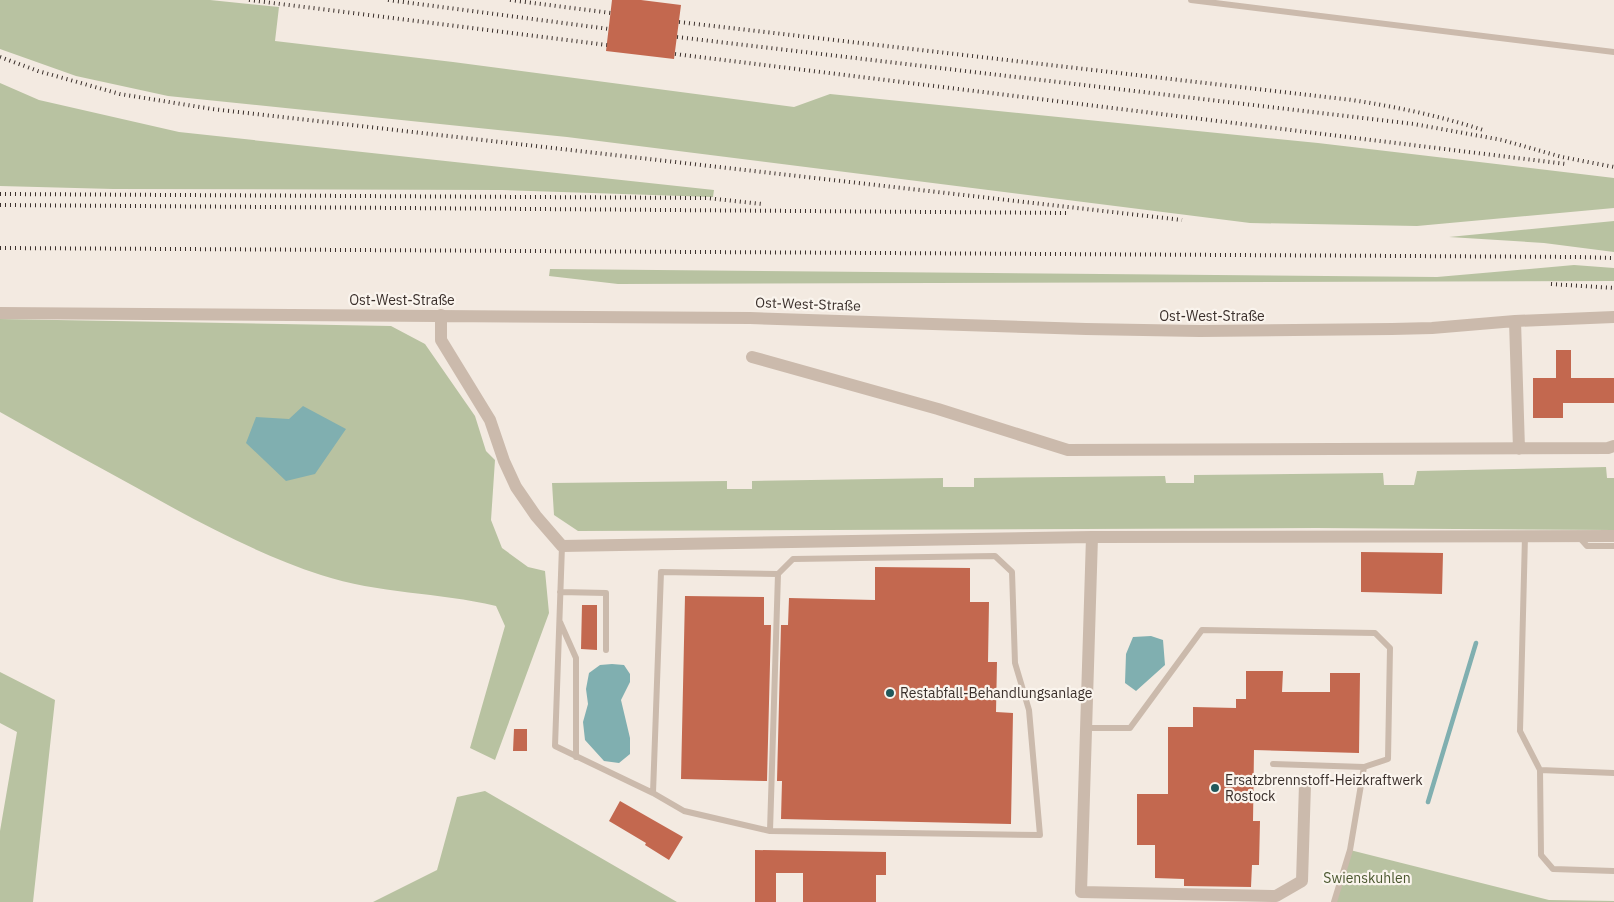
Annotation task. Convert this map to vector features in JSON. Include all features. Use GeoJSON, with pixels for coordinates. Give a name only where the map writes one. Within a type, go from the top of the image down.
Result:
{"type":"FeatureCollection","features":[{"type":"Feature","properties":{"kind":"street","name":"Ost-West-Straße"},"geometry":{"type":"LineString","coordinates":[[0,313],[750,318],[1200,331],[1432,328],[1515,321],[1614,317]]}},
{"type":"Feature","properties":{"kind":"street"},"geometry":{"type":"LineString","coordinates":[[441,315],[441,340],[490,420],[504,461],[516,487],[536,516],[562,546],[1092,537],[1614,536]]}},
{"type":"Feature","properties":{"kind":"street"},"geometry":{"type":"LineString","coordinates":[[1515,321],[1519,449]]}},
{"type":"Feature","properties":{"kind":"street"},"geometry":{"type":"LineString","coordinates":[[752,357],[938,409],[1068,450],[1519,449],[1608,448],[1614,446]]}},
{"type":"Feature","properties":{"kind":"street"},"geometry":{"type":"LineString","coordinates":[[1092,537],[1081,897],[1276,896],[1302,882],[1305,784]]}},
{"type":"Feature","properties":{"kind":"lane"},"geometry":{"type":"LineString","coordinates":[[1191,0],[1614,52]]}},
{"type":"Feature","properties":{"kind":"lane"},"geometry":{"type":"LineString","coordinates":[[1525,536],[1520,731],[1540,770],[1541,855],[1553,869],[1614,871]]}},
{"type":"Feature","properties":{"kind":"lane"},"geometry":{"type":"LineString","coordinates":[[1578,536],[1587,546],[1614,546]]}},
{"type":"Feature","properties":{"kind":"lane"},"geometry":{"type":"LineString","coordinates":[[562,546],[555,746],[653,793],[684,811],[770,831],[1040,835],[1029,710],[1015,663],[1012,572],[995,556],[793,559],[778,574],[770,831]]}},
{"type":"Feature","properties":{"kind":"lane"},"geometry":{"type":"LineString","coordinates":[[653,793],[661,572],[778,574]]}},
{"type":"Feature","properties":{"kind":"lane"},"geometry":{"type":"LineString","coordinates":[[560,592],[606,593],[606,650]]}},
{"type":"Feature","properties":{"kind":"lane"},"geometry":{"type":"LineString","coordinates":[[559,620],[576,658],[576,757]]}},
{"type":"Feature","properties":{"kind":"lane"},"geometry":{"type":"LineString","coordinates":[[1086,728],[1130,728],[1202,630],[1375,633],[1390,648],[1388,759],[1364,767],[1273,764]]}},
{"type":"Feature","properties":{"kind":"lane"},"geometry":{"type":"LineString","coordinates":[[1334,902],[1350,850],[1364,767]]}},
{"type":"Feature","properties":{"kind":"lane"},"geometry":{"type":"LineString","coordinates":[[1540,770],[1614,773]]}},
{"type":"Feature","properties":{"kind":"green space"},"geometry":{"type":"Polygon","coordinates":[[[0,0],[210,0],[279,7],[275,41],[453,62],[794,107],[830,94],[1318,143],[1614,178],[1614,208],[1417,226],[1250,223],[567,137],[168,96],[76,76],[0,49],[0,0]]]}},
{"type":"Feature","properties":{"kind":"green space"},"geometry":{"type":"Polygon","coordinates":[[[0,83],[39,100],[179,132],[714,190],[713,197],[502,190],[113,189],[0,186],[0,83]]]}},
{"type":"Feature","properties":{"kind":"green space"},"geometry":{"type":"Polygon","coordinates":[[[1614,221],[1614,252],[1544,243],[1449,237],[1614,221]]]}},
{"type":"Feature","properties":{"kind":"green space"},"geometry":{"type":"Polygon","coordinates":[[[1574,265],[1614,268],[1614,281],[618,284],[549,276],[550,269],[1437,277],[1574,265]]]}},
{"type":"Feature","properties":{"kind":"green space"},"geometry":{"type":"Polygon","coordinates":[[[0,319],[391,326],[425,344],[475,416],[486,451],[495,460],[491,520],[502,548],[528,567],[545,571],[549,613],[495,760],[470,748],[505,626],[496,606],[474,601],[365,586],[297,567],[206,525],[0,412],[0,319]]]}},
{"type":"Feature","properties":{"kind":"green space"},"geometry":{"type":"Polygon","coordinates":[[[1606,467],[1607,478],[1614,478],[1614,530],[1316,528],[578,531],[554,515],[552,483],[727,481],[727,489],[752,489],[752,481],[943,478],[943,487],[974,487],[974,478],[1165,476],[1166,483],[1194,483],[1194,475],[1383,473],[1384,485],[1414,485],[1417,471],[1606,467]]]}},
{"type":"Feature","properties":{"kind":"green space"},"geometry":{"type":"Polygon","coordinates":[[[0,672],[55,700],[33,902],[0,902],[0,831],[17,732],[0,723],[0,672]]]}},
{"type":"Feature","properties":{"kind":"green space"},"geometry":{"type":"Polygon","coordinates":[[[485,791],[677,902],[373,902],[437,870],[457,797],[485,791]]]}},
{"type":"Feature","properties":{"kind":"green space","name":"Swienskuhlen"},"geometry":{"type":"Polygon","coordinates":[[[1350,850],[1549,900],[1614,902],[1334,902],[1350,850]]]}},
{"type":"Feature","properties":{"kind":"water"},"geometry":{"type":"Polygon","coordinates":[[[303,406],[346,429],[315,474],[286,481],[246,443],[256,417],[289,419],[303,406]]]}},
{"type":"Feature","properties":{"kind":"water"},"geometry":{"type":"Polygon","coordinates":[[[1151,636],[1163,640],[1165,665],[1136,691],[1125,683],[1126,654],[1133,637],[1151,636]]]}},
{"type":"Feature","properties":{"kind":"water"},"geometry":{"type":"Polygon","coordinates":[[[600,665],[624,665],[630,674],[630,682],[621,700],[630,738],[630,754],[619,763],[604,761],[585,740],[583,722],[588,704],[586,689],[589,673],[600,665]]]}},
{"type":"Feature","properties":{"kind":"building"},"geometry":{"type":"Polygon","coordinates":[[[612,0],[641,0],[681,5],[674,59],[606,51],[612,0]]]}},
{"type":"Feature","properties":{"kind":"building"},"geometry":{"type":"Polygon","coordinates":[[[1556,350],[1571,350],[1571,378],[1614,378],[1614,403],[1563,403],[1563,418],[1533,418],[1533,378],[1556,378],[1556,350]]]}},
{"type":"Feature","properties":{"kind":"building"},"geometry":{"type":"Polygon","coordinates":[[[1361,552],[1443,553],[1442,594],[1361,592],[1361,552]]]}},
{"type":"Feature","properties":{"kind":"building","name":"Restabfall-Behandlungsanlage"},"geometry":{"type":"Polygon","coordinates":[[[875,567],[970,568],[970,602],[989,602],[988,662],[997,662],[996,712],[1013,713],[1011,824],[781,819],[782,781],[777,781],[781,625],[788,625],[789,598],[875,600],[875,567]]]}},
{"type":"Feature","properties":{"kind":"building"},"geometry":{"type":"Polygon","coordinates":[[[685,596],[764,597],[764,625],[771,625],[767,781],[681,779],[685,596]]]}},
{"type":"Feature","properties":{"kind":"building"},"geometry":{"type":"Polygon","coordinates":[[[582,605],[597,605],[597,650],[581,649],[582,605]]]}},
{"type":"Feature","properties":{"kind":"building","name":"Ersatzbrennstoff-Heizkraftwerk Rostock"},"geometry":{"type":"Polygon","coordinates":[[[1246,671],[1283,671],[1282,692],[1330,692],[1330,673],[1360,673],[1359,753],[1254,750],[1253,821],[1260,821],[1259,865],[1252,865],[1251,887],[1184,886],[1184,879],[1155,878],[1155,845],[1137,845],[1137,794],[1168,794],[1168,727],[1193,727],[1193,707],[1236,708],[1236,699],[1246,699],[1246,671]]]}},
{"type":"Feature","properties":{"kind":"building"},"geometry":{"type":"Polygon","coordinates":[[[514,729],[527,729],[527,751],[513,751],[514,729]]]}},
{"type":"Feature","properties":{"kind":"building"},"geometry":{"type":"Polygon","coordinates":[[[620,801],[683,837],[669,860],[645,845],[646,843],[609,821],[620,801]]]}},
{"type":"Feature","properties":{"kind":"building"},"geometry":{"type":"Polygon","coordinates":[[[755,850],[886,852],[886,875],[876,875],[876,902],[803,902],[803,873],[776,873],[776,902],[755,902],[755,850]]]}},
{"type":"Feature","properties":{"kind":"waterway"},"geometry":{"type":"LineString","coordinates":[[1428,802],[1476,643]]}},
{"type":"Feature","properties":{"kind":"railway"},"geometry":{"type":"LineString","coordinates":[[249,0],[607,45]]}},
{"type":"Feature","properties":{"kind":"railway"},"geometry":{"type":"LineString","coordinates":[[388,0],[609,29]]}},
{"type":"Feature","properties":{"kind":"railway"},"geometry":{"type":"LineString","coordinates":[[510,0],[611,13]]}},
{"type":"Feature","properties":{"kind":"railway"},"geometry":{"type":"LineString","coordinates":[[679,22],[1352,100],[1418,112],[1483,130]]}},
{"type":"Feature","properties":{"kind":"railway"},"geometry":{"type":"LineString","coordinates":[[677,37],[1414,124],[1502,140],[1562,157],[1614,167]]}},
{"type":"Feature","properties":{"kind":"railway"},"geometry":{"type":"LineString","coordinates":[[675,54],[1566,164]]}},
{"type":"Feature","properties":{"kind":"railway"},"geometry":{"type":"LineString","coordinates":[[0,57],[38,71],[120,94],[212,109],[1182,220]]}},
{"type":"Feature","properties":{"kind":"railway"},"geometry":{"type":"LineString","coordinates":[[0,194],[707,198],[762,204]]}},
{"type":"Feature","properties":{"kind":"railway"},"geometry":{"type":"LineString","coordinates":[[0,205],[1067,213]]}},
{"type":"Feature","properties":{"kind":"railway"},"geometry":{"type":"LineString","coordinates":[[0,248],[1614,258]]}},
{"type":"Feature","properties":{"kind":"railway"},"geometry":{"type":"LineString","coordinates":[[1551,284],[1614,288]]}},
{"type":"Feature","properties":{"kind":"place","name":"Restabfall-Behandlungsanlage"},"geometry":{"type":"Point","coordinates":[890,693]}},
{"type":"Feature","properties":{"kind":"place","name":"Ersatzbrennstoff-Heizkraftwerk Rostock"},"geometry":{"type":"Point","coordinates":[1215,788]}}]}
